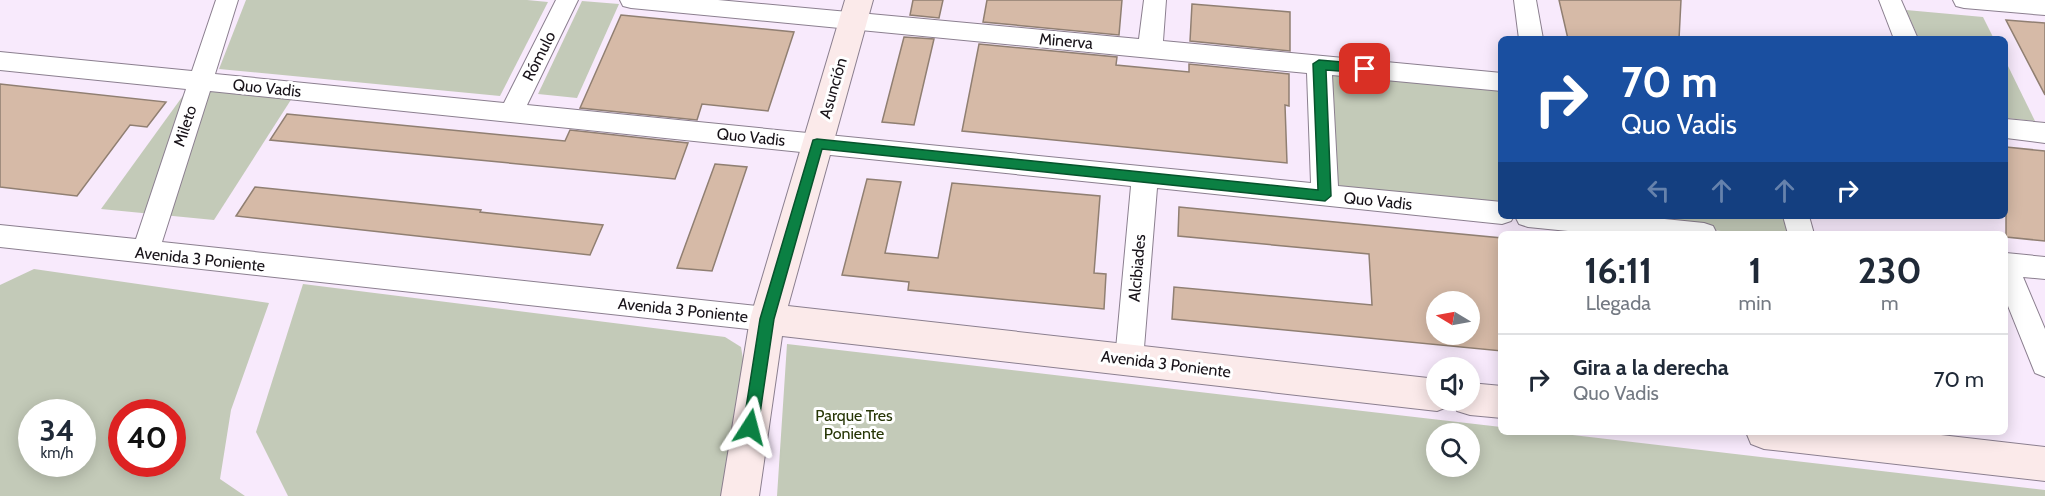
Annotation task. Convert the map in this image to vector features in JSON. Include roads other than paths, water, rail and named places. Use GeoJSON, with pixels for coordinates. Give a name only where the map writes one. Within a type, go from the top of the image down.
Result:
{"type":"FeatureCollection","features":[{"type":"Feature","properties":{"kind":"street","name":"Mileto"},"geometry":{"type":"LineString","coordinates":[[145,253],[227,0]]}},
{"type":"Feature","properties":{"kind":"street","name":"Rómulo"},"geometry":{"type":"LineString","coordinates":[[511,113],[567,0]]}},
{"type":"Feature","properties":{"kind":"street","name":"Minerva"},"geometry":{"type":"LineString","coordinates":[[631,0],[855,10],[1150,49],[1498,82]]}},
{"type":"Feature","properties":{"kind":"street"},"geometry":{"type":"LineString","coordinates":[[1150,49],[1155,0]]}},
{"type":"Feature","properties":{"kind":"street"},"geometry":{"type":"LineString","coordinates":[[1525,0],[1531,36]]}},
{"type":"Feature","properties":{"kind":"street"},"geometry":{"type":"LineString","coordinates":[[1890,0],[1905,36]]}},
{"type":"Feature","properties":{"kind":"street"},"geometry":{"type":"LineString","coordinates":[[1964,0],[2045,7]]}},
{"type":"Feature","properties":{"kind":"street","name":"Asunción"},"geometry":{"type":"LineString","coordinates":[[740,495],[767,319],[855,10]]}},
{"type":"Feature","properties":{"kind":"street","name":"Quo Vadis"},"geometry":{"type":"LineString","coordinates":[[0,61],[1498,213]]}},
{"type":"Feature","properties":{"kind":"street"},"geometry":{"type":"LineString","coordinates":[[1319,64],[1325,196]]}},
{"type":"Feature","properties":{"kind":"street"},"geometry":{"type":"LineString","coordinates":[[2008,129],[2045,133]]}},
{"type":"Feature","properties":{"kind":"street","name":"Alcibiades"},"geometry":{"type":"LineString","coordinates":[[1129,360],[1145,177]]}},
{"type":"Feature","properties":{"kind":"street"},"geometry":{"type":"LineString","coordinates":[[1543,219],[1564,223],[1666,231]]}},
{"type":"Feature","properties":{"kind":"street","name":"Avenida 3 Poniente"},"geometry":{"type":"LineString","coordinates":[[0,236],[767,319],[1426,394]]}},
{"type":"Feature","properties":{"kind":"street"},"geometry":{"type":"LineString","coordinates":[[2008,266],[2045,268]]}},
{"type":"Feature","properties":{"kind":"street"},"geometry":{"type":"LineString","coordinates":[[2008,271],[2045,364]]}},
{"type":"Feature","properties":{"kind":"street"},"geometry":{"type":"LineString","coordinates":[[1480,400],[1498,402]]}},
{"type":"Feature","properties":{"kind":"street"},"geometry":{"type":"LineString","coordinates":[[1790,435],[2045,464]]}},
{"type":"Feature","properties":{"kind":"park label","name":"Parque Tres Poniente"},"geometry":{"type":"Point","coordinates":[854,424]}}]}
